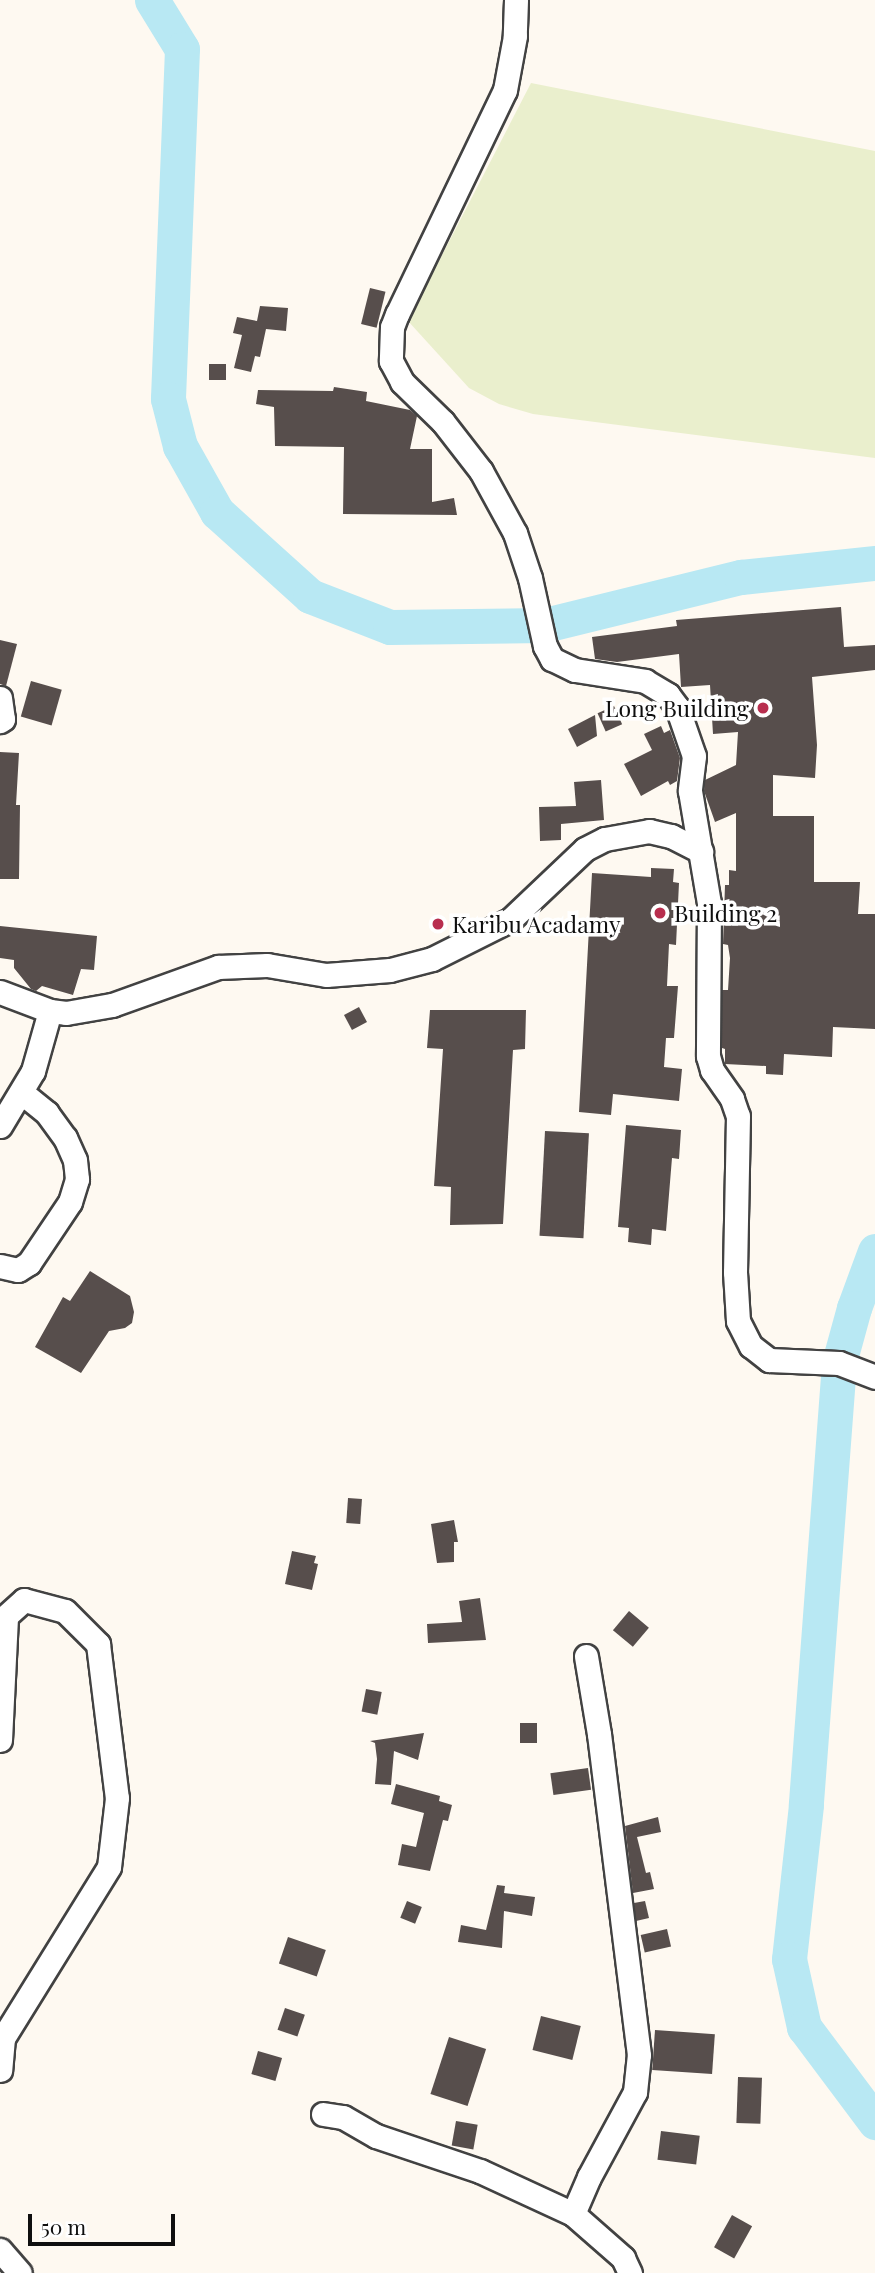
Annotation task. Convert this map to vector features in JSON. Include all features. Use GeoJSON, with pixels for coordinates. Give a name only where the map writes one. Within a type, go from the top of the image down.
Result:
{"type":"FeatureCollection","features":[{"type":"Feature","properties":{"kind":"street"},"geometry":{"type":"LineString","coordinates":[[516,0],[514,36],[505,90],[397,314],[389,348],[391,361],[402,382],[443,422],[481,471],[515,533],[530,578],[545,646],[552,659],[563,666],[645,681],[668,695],[677,707],[694,756],[690,791],[709,903],[708,1056],[712,1070],[732,1099],[738,1116],[735,1272],[737,1321],[751,1346],[769,1360],[839,1363],[875,1377]]}},
{"type":"Feature","properties":{"kind":"street"},"geometry":{"type":"LineString","coordinates":[[0,698],[3,719],[0,721]]}},
{"type":"Feature","properties":{"kind":"street"},"geometry":{"type":"LineString","coordinates":[[0,992],[50,1011],[66,1013],[112,1005],[218,967],[267,965],[326,975],[390,970],[432,959],[510,920],[585,849],[605,839],[649,831],[671,836],[701,851]]}},
{"type":"Feature","properties":{"kind":"street"},"geometry":{"type":"LineString","coordinates":[[0,1126],[33,1071],[50,1011]]}},
{"type":"Feature","properties":{"kind":"street"},"geometry":{"type":"LineString","coordinates":[[0,1266],[18,1270],[29,1263],[70,1202],[77,1179],[75,1160],[65,1138],[47,1113],[21,1092]]}},
{"type":"Feature","properties":{"kind":"street"},"geometry":{"type":"LineString","coordinates":[[0,1740],[6,1616],[24,1600],[65,1611],[98,1644],[117,1798],[109,1867],[4,2038],[0,2070]]}},
{"type":"Feature","properties":{"kind":"street"},"geometry":{"type":"LineString","coordinates":[[573,2214],[589,2177],[635,2092],[639,2055],[599,1734],[586,1656]]}},
{"type":"Feature","properties":{"kind":"street"},"geometry":{"type":"LineString","coordinates":[[323,2114],[343,2117],[376,2136],[480,2171],[573,2214],[623,2258],[630,2273]]}},
{"type":"Feature","properties":{"kind":"street"},"geometry":{"type":"LineString","coordinates":[[0,2251],[20,2273]]}},
{"type":"Feature","properties":{"kind":"green space"},"geometry":{"type":"Polygon","coordinates":[[[531,83],[875,151],[875,458],[533,414],[499,404],[469,388],[408,321],[531,83]]]}},
{"type":"Feature","properties":{"kind":"building"},"geometry":{"type":"Polygon","coordinates":[[[370,288],[386,292],[377,328],[361,324],[370,288]]]}},
{"type":"Feature","properties":{"kind":"building"},"geometry":{"type":"Polygon","coordinates":[[[260,306],[288,308],[286,331],[266,329],[260,357],[255,356],[251,372],[234,368],[242,335],[233,333],[237,317],[257,321],[260,306]]]}},
{"type":"Feature","properties":{"kind":"building"},"geometry":{"type":"Polygon","coordinates":[[[209,364],[226,364],[226,380],[209,380],[209,364]]]}},
{"type":"Feature","properties":{"kind":"building"},"geometry":{"type":"Polygon","coordinates":[[[334,387],[367,392],[366,401],[410,410],[417,416],[410,449],[432,449],[432,502],[454,498],[457,515],[343,514],[344,447],[275,446],[274,407],[256,404],[258,390],[333,391],[334,387]]]}},
{"type":"Feature","properties":{"kind":"building"},"geometry":{"type":"Polygon","coordinates":[[[841,607],[844,647],[875,645],[875,670],[812,677],[817,745],[815,778],[773,775],[773,816],[814,816],[814,882],[860,882],[858,914],[875,914],[875,1029],[833,1027],[832,1057],[784,1054],[783,1075],[766,1074],[766,1066],[725,1064],[725,1049],[722,1048],[722,990],[728,990],[730,958],[728,945],[723,944],[725,885],[729,885],[729,870],[736,871],[736,813],[715,822],[704,791],[705,780],[736,765],[738,732],[713,734],[710,685],[681,687],[679,654],[617,662],[595,659],[592,637],[677,626],[676,620],[841,607]]]}},
{"type":"Feature","properties":{"kind":"building"},"geometry":{"type":"Polygon","coordinates":[[[0,640],[17,644],[6,686],[0,684],[0,640]]]}},
{"type":"Feature","properties":{"kind":"building"},"geometry":{"type":"Polygon","coordinates":[[[31,681],[62,690],[52,725],[21,717],[31,681]]]}},
{"type":"Feature","properties":{"kind":"building"},"geometry":{"type":"Polygon","coordinates":[[[614,706],[622,724],[606,732],[598,713],[614,706]]]}},
{"type":"Feature","properties":{"kind":"building"},"geometry":{"type":"Polygon","coordinates":[[[595,715],[597,736],[577,747],[568,729],[595,715]]]}},
{"type":"Feature","properties":{"kind":"building"},"geometry":{"type":"Polygon","coordinates":[[[661,726],[664,733],[670,730],[680,758],[677,781],[670,785],[668,781],[641,796],[624,764],[652,750],[644,734],[661,726]]]}},
{"type":"Feature","properties":{"kind":"building"},"geometry":{"type":"Polygon","coordinates":[[[0,752],[19,753],[16,805],[20,805],[19,879],[0,879],[0,752]]]}},
{"type":"Feature","properties":{"kind":"building"},"geometry":{"type":"Polygon","coordinates":[[[601,780],[604,820],[561,824],[561,840],[540,841],[539,807],[576,806],[574,782],[601,780]]]}},
{"type":"Feature","properties":{"kind":"building"},"geometry":{"type":"Polygon","coordinates":[[[651,868],[674,869],[673,882],[679,883],[676,945],[669,944],[667,986],[678,986],[674,1038],[666,1038],[664,1067],[682,1069],[679,1101],[613,1094],[611,1115],[579,1112],[592,873],[651,877],[651,868]]]}},
{"type":"Feature","properties":{"kind":"building"},"geometry":{"type":"Polygon","coordinates":[[[0,926],[97,936],[94,970],[81,969],[73,995],[42,986],[36,991],[31,989],[14,968],[14,960],[0,958],[0,926]]]}},
{"type":"Feature","properties":{"kind":"building"},"geometry":{"type":"Polygon","coordinates":[[[359,1007],[367,1022],[352,1030],[344,1015],[359,1007]]]}},
{"type":"Feature","properties":{"kind":"building"},"geometry":{"type":"Polygon","coordinates":[[[430,1010],[526,1010],[525,1049],[513,1050],[503,1224],[450,1225],[451,1187],[434,1186],[443,1049],[427,1048],[430,1010]]]}},
{"type":"Feature","properties":{"kind":"building"},"geometry":{"type":"Polygon","coordinates":[[[626,1125],[681,1130],[679,1159],[672,1158],[666,1231],[652,1229],[651,1245],[628,1242],[629,1228],[618,1227],[626,1125]]]}},
{"type":"Feature","properties":{"kind":"building"},"geometry":{"type":"Polygon","coordinates":[[[545,1131],[589,1133],[583,1238],[540,1236],[545,1131]]]}},
{"type":"Feature","properties":{"kind":"building"},"geometry":{"type":"Polygon","coordinates":[[[90,1271],[130,1296],[134,1312],[132,1323],[125,1328],[109,1331],[81,1373],[35,1347],[63,1297],[70,1301],[90,1271]]]}},
{"type":"Feature","properties":{"kind":"building"},"geometry":{"type":"Polygon","coordinates":[[[348,1498],[362,1499],[360,1524],[346,1523],[348,1498]]]}},
{"type":"Feature","properties":{"kind":"building"},"geometry":{"type":"Polygon","coordinates":[[[454,1520],[458,1542],[454,1542],[454,1562],[437,1563],[431,1524],[454,1520]]]}},
{"type":"Feature","properties":{"kind":"building"},"geometry":{"type":"Polygon","coordinates":[[[292,1551],[316,1556],[314,1563],[318,1564],[312,1590],[285,1584],[292,1551]]]}},
{"type":"Feature","properties":{"kind":"building"},"geometry":{"type":"Polygon","coordinates":[[[480,1598],[486,1640],[428,1643],[427,1624],[462,1622],[459,1601],[480,1598]]]}},
{"type":"Feature","properties":{"kind":"building"},"geometry":{"type":"Polygon","coordinates":[[[629,1611],[649,1628],[633,1647],[613,1630],[629,1611]]]}},
{"type":"Feature","properties":{"kind":"building"},"geometry":{"type":"Polygon","coordinates":[[[366,1689],[382,1692],[377,1715],[362,1712],[366,1689]]]}},
{"type":"Feature","properties":{"kind":"building"},"geometry":{"type":"Polygon","coordinates":[[[520,1723],[537,1723],[537,1743],[520,1743],[520,1723]]]}},
{"type":"Feature","properties":{"kind":"building"},"geometry":{"type":"Polygon","coordinates":[[[424,1733],[418,1760],[394,1751],[391,1785],[375,1784],[377,1759],[375,1743],[370,1741],[424,1733]]]}},
{"type":"Feature","properties":{"kind":"building"},"geometry":{"type":"Polygon","coordinates":[[[588,1768],[591,1790],[553,1795],[550,1773],[588,1768]]]}},
{"type":"Feature","properties":{"kind":"building"},"geometry":{"type":"Polygon","coordinates":[[[396,1784],[440,1796],[439,1801],[452,1805],[448,1821],[443,1820],[430,1871],[398,1865],[402,1844],[416,1847],[424,1813],[391,1804],[396,1784]]]}},
{"type":"Feature","properties":{"kind":"building"},"geometry":{"type":"Polygon","coordinates":[[[658,1817],[661,1832],[637,1837],[646,1873],[650,1872],[654,1889],[633,1893],[625,1826],[658,1817]]]}},
{"type":"Feature","properties":{"kind":"building"},"geometry":{"type":"Polygon","coordinates":[[[497,1885],[505,1886],[504,1893],[535,1897],[532,1916],[504,1911],[502,1948],[458,1942],[461,1925],[486,1930],[497,1885]]]}},
{"type":"Feature","properties":{"kind":"building"},"geometry":{"type":"Polygon","coordinates":[[[407,1901],[422,1907],[415,1924],[400,1918],[407,1901]]]}},
{"type":"Feature","properties":{"kind":"building"},"geometry":{"type":"Polygon","coordinates":[[[645,1901],[649,1918],[636,1921],[634,1903],[645,1901]]]}},
{"type":"Feature","properties":{"kind":"building"},"geometry":{"type":"Polygon","coordinates":[[[667,1929],[671,1947],[645,1953],[641,1935],[667,1929]]]}},
{"type":"Feature","properties":{"kind":"building"},"geometry":{"type":"Polygon","coordinates":[[[288,1937],[326,1950],[317,1976],[279,1963],[288,1937]]]}},
{"type":"Feature","properties":{"kind":"building"},"geometry":{"type":"Polygon","coordinates":[[[285,2008],[305,2015],[297,2037],[278,2030],[285,2008]]]}},
{"type":"Feature","properties":{"kind":"building"},"geometry":{"type":"Polygon","coordinates":[[[541,2016],[581,2026],[572,2060],[533,2050],[541,2016]]]}},
{"type":"Feature","properties":{"kind":"building"},"geometry":{"type":"Polygon","coordinates":[[[655,2030],[715,2034],[712,2074],[652,2070],[655,2030]]]}},
{"type":"Feature","properties":{"kind":"building"},"geometry":{"type":"Polygon","coordinates":[[[449,2037],[486,2049],[468,2106],[430,2094],[449,2037]]]}},
{"type":"Feature","properties":{"kind":"building"},"geometry":{"type":"Polygon","coordinates":[[[258,2051],[282,2058],[275,2081],[251,2074],[258,2051]]]}},
{"type":"Feature","properties":{"kind":"building"},"geometry":{"type":"Polygon","coordinates":[[[738,2077],[762,2078],[760,2124],[736,2123],[738,2077]]]}},
{"type":"Feature","properties":{"kind":"building"},"geometry":{"type":"Polygon","coordinates":[[[456,2121],[478,2125],[473,2149],[452,2146],[456,2121]]]}},
{"type":"Feature","properties":{"kind":"building"},"geometry":{"type":"Polygon","coordinates":[[[661,2131],[700,2136],[696,2165],[657,2160],[661,2131]]]}},
{"type":"Feature","properties":{"kind":"building"},"geometry":{"type":"Polygon","coordinates":[[[732,2215],[752,2226],[734,2259],[714,2247],[732,2215]]]}},
{"type":"Feature","properties":{"kind":"waterway"},"geometry":{"type":"LineString","coordinates":[[152,0],[182,49],[168,399],[180,446],[217,512],[310,596],[390,627],[545,625],[741,577],[875,563]]}},
{"type":"Feature","properties":{"kind":"waterway"},"geometry":{"type":"LineString","coordinates":[[875,1251],[854,1308],[839,1363],[806,1805],[789,1959],[804,2027],[875,2122]]}},
{"type":"Feature","properties":{"kind":"place","name":"Long Building"},"geometry":{"type":"Point","coordinates":[763,708]}},
{"type":"Feature","properties":{"kind":"place","name":"Building 2"},"geometry":{"type":"Point","coordinates":[660,913]}},
{"type":"Feature","properties":{"kind":"place","name":"Karibu Acadamy"},"geometry":{"type":"Point","coordinates":[438,924]}}]}
